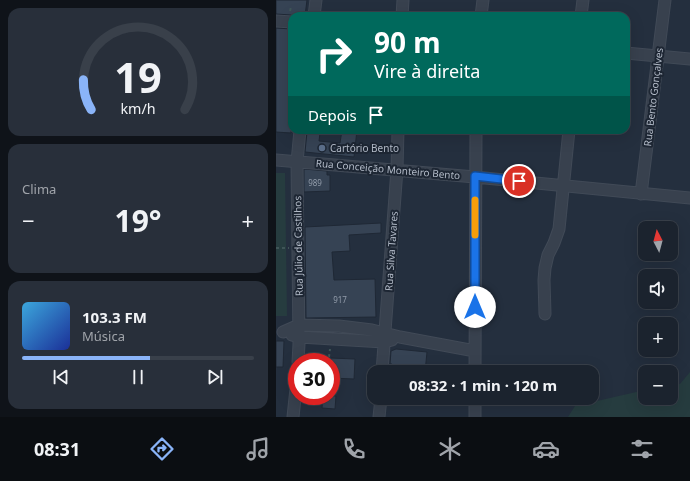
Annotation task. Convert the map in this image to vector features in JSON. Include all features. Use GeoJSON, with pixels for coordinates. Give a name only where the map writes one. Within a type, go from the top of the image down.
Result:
{"type":"FeatureCollection","features":[{"type":"Feature","properties":{"kind":"street"},"geometry":{"type":"LineString","coordinates":[[314,12],[316,0]]}},
{"type":"Feature","properties":{"kind":"street"},"geometry":{"type":"LineString","coordinates":[[402,12],[404,0]]}},
{"type":"Feature","properties":{"kind":"street"},"geometry":{"type":"LineString","coordinates":[[482,12],[483,0]]}},
{"type":"Feature","properties":{"kind":"street"},"geometry":{"type":"LineString","coordinates":[[582,12],[583,0]]}},
{"type":"Feature","properties":{"kind":"street","name":"Rua Bento Gonçalves"},"geometry":{"type":"LineString","coordinates":[[641,194],[665,0]]}},
{"type":"Feature","properties":{"kind":"street"},"geometry":{"type":"LineString","coordinates":[[276,21],[288,19]]}},
{"type":"Feature","properties":{"kind":"street"},"geometry":{"type":"LineString","coordinates":[[630,53],[690,59]]}},
{"type":"Feature","properties":{"kind":"street","name":"Rua Júlio de Castilhos"},"geometry":{"type":"LineString","coordinates":[[298,353],[296,162],[300,134]]}},
{"type":"Feature","properties":{"kind":"street","name":"Rua Silva Tavares"},"geometry":{"type":"LineString","coordinates":[[383,365],[397,169],[398,134]]}},
{"type":"Feature","properties":{"kind":"street"},"geometry":{"type":"LineString","coordinates":[[475,365],[476,134]]}},
{"type":"Feature","properties":{"kind":"street"},"geometry":{"type":"LineString","coordinates":[[545,314],[545,268],[548,255],[559,228],[569,134]]}},
{"type":"Feature","properties":{"kind":"street","name":"Rua Conceição Monteiro Bento"},"geometry":{"type":"LineString","coordinates":[[276,160],[475,176],[690,198]]}},
{"type":"Feature","properties":{"kind":"street"},"geometry":{"type":"LineString","coordinates":[[280,332],[299,325],[339,326],[372,330],[385,338]]}},
{"type":"Feature","properties":{"kind":"street"},"geometry":{"type":"LineString","coordinates":[[338,340],[339,326]]}},
{"type":"Feature","properties":{"kind":"street"},"geometry":{"type":"LineString","coordinates":[[280,332],[299,338],[338,340],[400,337],[475,351]]}},
{"type":"Feature","properties":{"kind":"street"},"geometry":{"type":"LineString","coordinates":[[293,417],[294,405]]}},
{"type":"Feature","properties":{"kind":"street"},"geometry":{"type":"LineString","coordinates":[[379,417],[380,405]]}},
{"type":"Feature","properties":{"kind":"street"},"geometry":{"type":"LineString","coordinates":[[475,405],[475,417]]}},
{"type":"Feature","properties":{"kind":"path"},"geometry":{"type":"LineString","coordinates":[[291,12],[292,7]]}},
{"type":"Feature","properties":{"kind":"path"},"geometry":{"type":"LineString","coordinates":[[276,248],[288,248]]}},
{"type":"Feature","properties":{"kind":"green space"},"geometry":{"type":"Polygon","coordinates":[[[276,173],[285,173],[287,316],[276,316],[276,173]]]}},
{"type":"Feature","properties":{"kind":"green space"},"geometry":{"type":"Polygon","coordinates":[[[690,372],[690,417],[568,417],[575,406],[599,405],[599,401],[638,392],[638,405],[678,405],[678,384],[680,384],[690,372]]]}},
{"type":"Feature","properties":{"kind":"building"},"geometry":{"type":"Polygon","coordinates":[[[276,0],[307,0],[306,12],[288,12],[288,15],[276,14],[276,0]]]}},
{"type":"Feature","properties":{"kind":"building"},"geometry":{"type":"Polygon","coordinates":[[[276,28],[288,29],[288,133],[276,132],[276,28]]]}},
{"type":"Feature","properties":{"kind":"building"},"geometry":{"type":"Polygon","coordinates":[[[307,134],[320,134],[319,141],[340,143],[341,134],[357,134],[354,157],[305,152],[307,134]]]}},
{"type":"Feature","properties":{"kind":"building"},"geometry":{"type":"Polygon","coordinates":[[[304,169],[327,171],[327,175],[330,175],[330,191],[304,192],[304,169]]]}},
{"type":"Feature","properties":{"kind":"building"},"geometry":{"type":"Polygon","coordinates":[[[381,223],[381,233],[349,235],[350,251],[332,252],[334,280],[375,279],[376,317],[306,318],[305,227],[381,223]]]}},
{"type":"Feature","properties":{"kind":"building"},"geometry":{"type":"Polygon","coordinates":[[[276,341],[284,341],[283,367],[276,367],[276,341]]]}},
{"type":"Feature","properties":{"kind":"building"},"geometry":{"type":"Polygon","coordinates":[[[396,349],[427,352],[426,365],[392,365],[390,364],[391,351],[396,349]]]}},
{"type":"Feature","properties":{"kind":"building"},"geometry":{"type":"Polygon","coordinates":[[[340,358],[355,359],[354,379],[340,378],[340,358]]]}},
{"type":"Feature","properties":{"kind":"building"},"geometry":{"type":"Polygon","coordinates":[[[322,405],[335,405],[335,409],[322,408],[322,405]]]}},
{"type":"Feature","properties":{"kind":"slow traffic"},"geometry":{"type":"LineString","coordinates":[[475,200],[475,235]]}},
{"type":"Feature","properties":{"kind":"place","name":"Cartório Bento"},"geometry":{"type":"Point","coordinates":[322,148]}},
{"type":"Feature","properties":{"kind":"route"},"geometry":{"type":"LineString","coordinates":[[475,307],[475,176],[519,181]]}}]}
